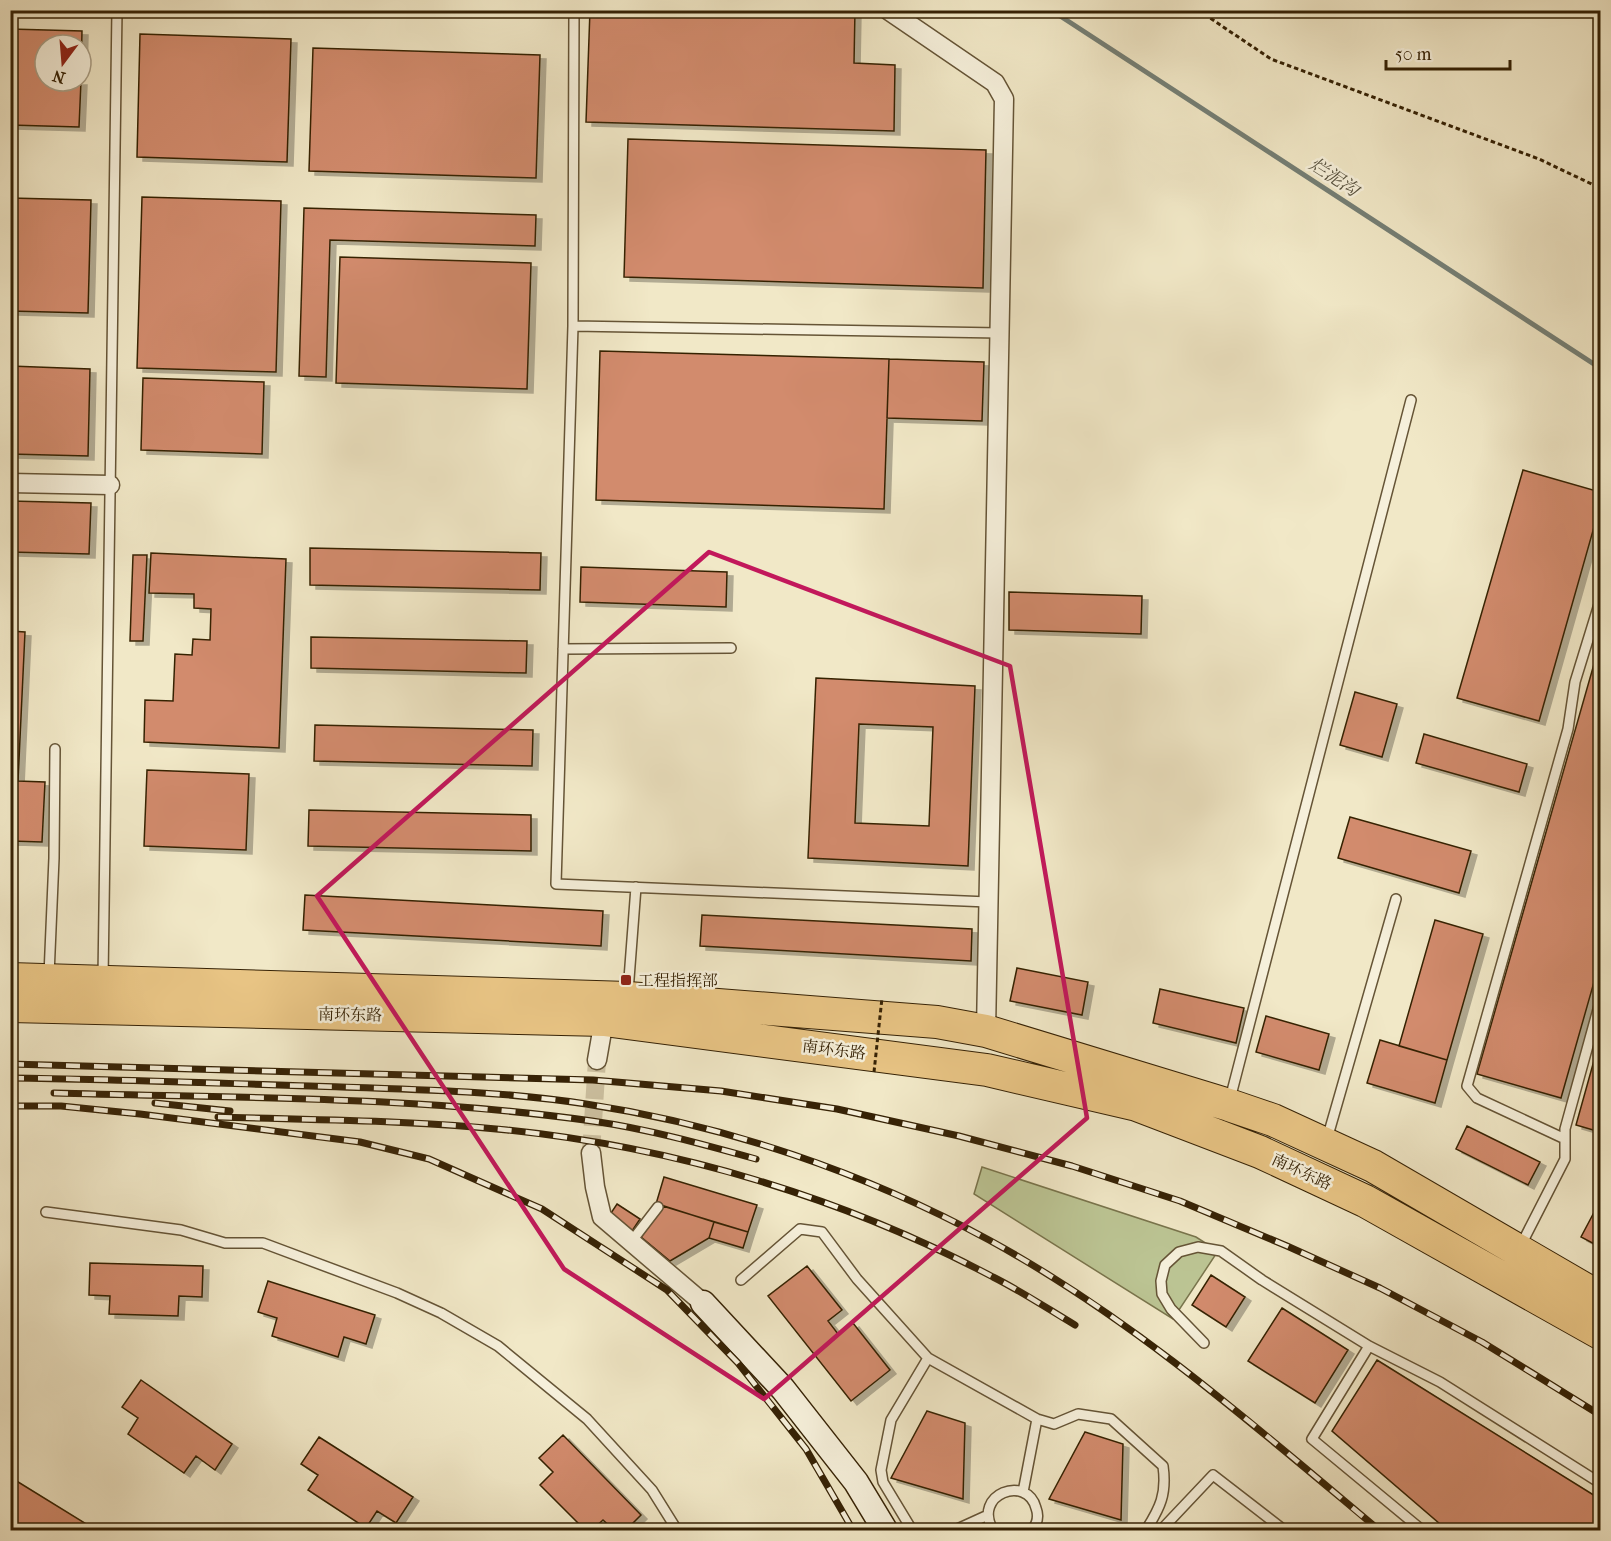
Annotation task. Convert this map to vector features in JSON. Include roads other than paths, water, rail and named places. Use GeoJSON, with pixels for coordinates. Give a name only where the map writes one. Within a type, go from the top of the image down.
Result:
{"type":"FeatureCollection","features":[{"type":"Feature","properties":{"kind":"highway","name":"南环东路"},"geometry":{"type":"LineString","coordinates":[[10,979],[628,998],[937,1022],[986,1031],[1273,1120],[1373,1166],[1600,1298]]}},
{"type":"Feature","properties":{"kind":"highway","name":"南环东路"},"geometry":{"type":"LineString","coordinates":[[10,1006],[604,1020],[987,1070],[1137,1106],[1260,1152],[1365,1201],[1600,1333]]}},
{"type":"Feature","properties":{"kind":"street"},"geometry":{"type":"LineString","coordinates":[[888,10],[995,82],[1004,99],[986,1031]]}},
{"type":"Feature","properties":{"kind":"street"},"geometry":{"type":"LineString","coordinates":[[10,483],[110,485]]}},
{"type":"Feature","properties":{"kind":"street"},"geometry":{"type":"LineString","coordinates":[[597,1060],[604,1020]]}},
{"type":"Feature","properties":{"kind":"street"},"geometry":{"type":"LineString","coordinates":[[591,1153],[595,1187],[602,1217],[703,1303],[783,1389],[856,1482],[885,1530]]}},
{"type":"Feature","properties":{"kind":"lane"},"geometry":{"type":"LineString","coordinates":[[102,983],[117,10]]}},
{"type":"Feature","properties":{"kind":"lane"},"geometry":{"type":"LineString","coordinates":[[574,10],[573,326],[556,884],[988,902]]}},
{"type":"Feature","properties":{"kind":"lane"},"geometry":{"type":"LineString","coordinates":[[573,326],[1000,333]]}},
{"type":"Feature","properties":{"kind":"lane"},"geometry":{"type":"LineString","coordinates":[[1229,1105],[1411,400]]}},
{"type":"Feature","properties":{"kind":"lane"},"geometry":{"type":"LineString","coordinates":[[1565,1139],[1477,1098],[1467,1086],[1568,729],[1575,682],[1600,601]]}},
{"type":"Feature","properties":{"kind":"lane"},"geometry":{"type":"LineString","coordinates":[[563,649],[732,648]]}},
{"type":"Feature","properties":{"kind":"lane"},"geometry":{"type":"LineString","coordinates":[[48,981],[56,749]]}},
{"type":"Feature","properties":{"kind":"lane"},"geometry":{"type":"LineString","coordinates":[[628,998],[636,887]]}},
{"type":"Feature","properties":{"kind":"lane"},"geometry":{"type":"LineString","coordinates":[[1325,1144],[1396,899]]}},
{"type":"Feature","properties":{"kind":"lane"},"geometry":{"type":"LineString","coordinates":[[1518,1251],[1565,1159],[1565,1129],[1600,1002]]}},
{"type":"Feature","properties":{"kind":"lane"},"geometry":{"type":"LineString","coordinates":[[631,1242],[658,1207]]}},
{"type":"Feature","properties":{"kind":"lane"},"geometry":{"type":"LineString","coordinates":[[46,1212],[181,1230],[225,1243],[263,1243],[397,1293],[441,1312],[498,1346],[587,1419],[652,1490],[677,1530]]}},
{"type":"Feature","properties":{"kind":"lane"},"geometry":{"type":"LineString","coordinates":[[741,1280],[800,1228],[822,1232],[857,1280],[928,1358],[1036,1419],[1054,1424],[1078,1414],[1111,1419],[1163,1466],[1166,1482],[1160,1508],[1146,1530]]}},
{"type":"Feature","properties":{"kind":"lane"},"geometry":{"type":"LineString","coordinates":[[1204,1343],[1171,1308],[1162,1294],[1161,1281],[1165,1266],[1179,1252],[1198,1247],[1221,1251],[1262,1280],[1369,1346],[1440,1382],[1600,1483]]}},
{"type":"Feature","properties":{"kind":"lane"},"geometry":{"type":"LineString","coordinates":[[1369,1346],[1312,1439],[1422,1530]]}},
{"type":"Feature","properties":{"kind":"lane"},"geometry":{"type":"LineString","coordinates":[[912,1530],[883,1482],[881,1470],[891,1420],[928,1358]]}},
{"type":"Feature","properties":{"kind":"lane"},"geometry":{"type":"LineString","coordinates":[[1023,1492],[1036,1419]]}},
{"type":"Feature","properties":{"kind":"lane"},"geometry":{"type":"LineString","coordinates":[[1161,1530],[1213,1475],[1284,1530]]}},
{"type":"Feature","properties":{"kind":"lane"},"geometry":{"type":"LineString","coordinates":[[993,1530],[988,1515],[993,1500],[1006,1491],[1023,1492],[1035,1503],[1036,1529]]}},
{"type":"Feature","properties":{"kind":"lane"},"geometry":{"type":"LineString","coordinates":[[955,1530],[988,1515]]}},
{"type":"Feature","properties":{"kind":"waterway","name":"烂泥沟"},"geometry":{"type":"LineString","coordinates":[[1051,10],[1600,368]]}},
{"type":"Feature","properties":{"kind":"tunnel"},"geometry":{"type":"LineString","coordinates":[[591,1153],[597,1060]]}},
{"type":"Feature","properties":{"kind":"railway"},"geometry":{"type":"LineString","coordinates":[[10,1064],[593,1080],[721,1091],[837,1109],[959,1136],[1072,1166],[1180,1201],[1380,1288],[1482,1342],[1600,1415]]}},
{"type":"Feature","properties":{"kind":"railway"},"geometry":{"type":"LineString","coordinates":[[10,1078],[379,1088],[552,1099],[638,1113],[690,1125],[794,1155],[894,1193],[989,1240],[1042,1271],[1093,1304],[1191,1375],[1379,1530]]}},
{"type":"Feature","properties":{"kind":"railway"},"geometry":{"type":"LineString","coordinates":[[54,1093],[323,1099],[525,1113],[634,1128],[756,1159]]}},
{"type":"Feature","properties":{"kind":"railway"},"geometry":{"type":"LineString","coordinates":[[155,1103],[230,1111]]}},
{"type":"Feature","properties":{"kind":"railway"},"geometry":{"type":"LineString","coordinates":[[10,1106],[61,1106],[140,1114],[360,1142],[429,1159],[542,1209],[667,1290],[738,1363],[806,1449],[853,1530]]}},
{"type":"Feature","properties":{"kind":"railway"},"geometry":{"type":"LineString","coordinates":[[218,1117],[399,1122],[507,1130],[633,1149],[695,1163],[757,1180],[878,1223],[993,1277],[1075,1325]]}},
{"type":"Feature","properties":{"kind":"place","name":"工程指挥部"},"geometry":{"type":"Point","coordinates":[626,980]}}]}
